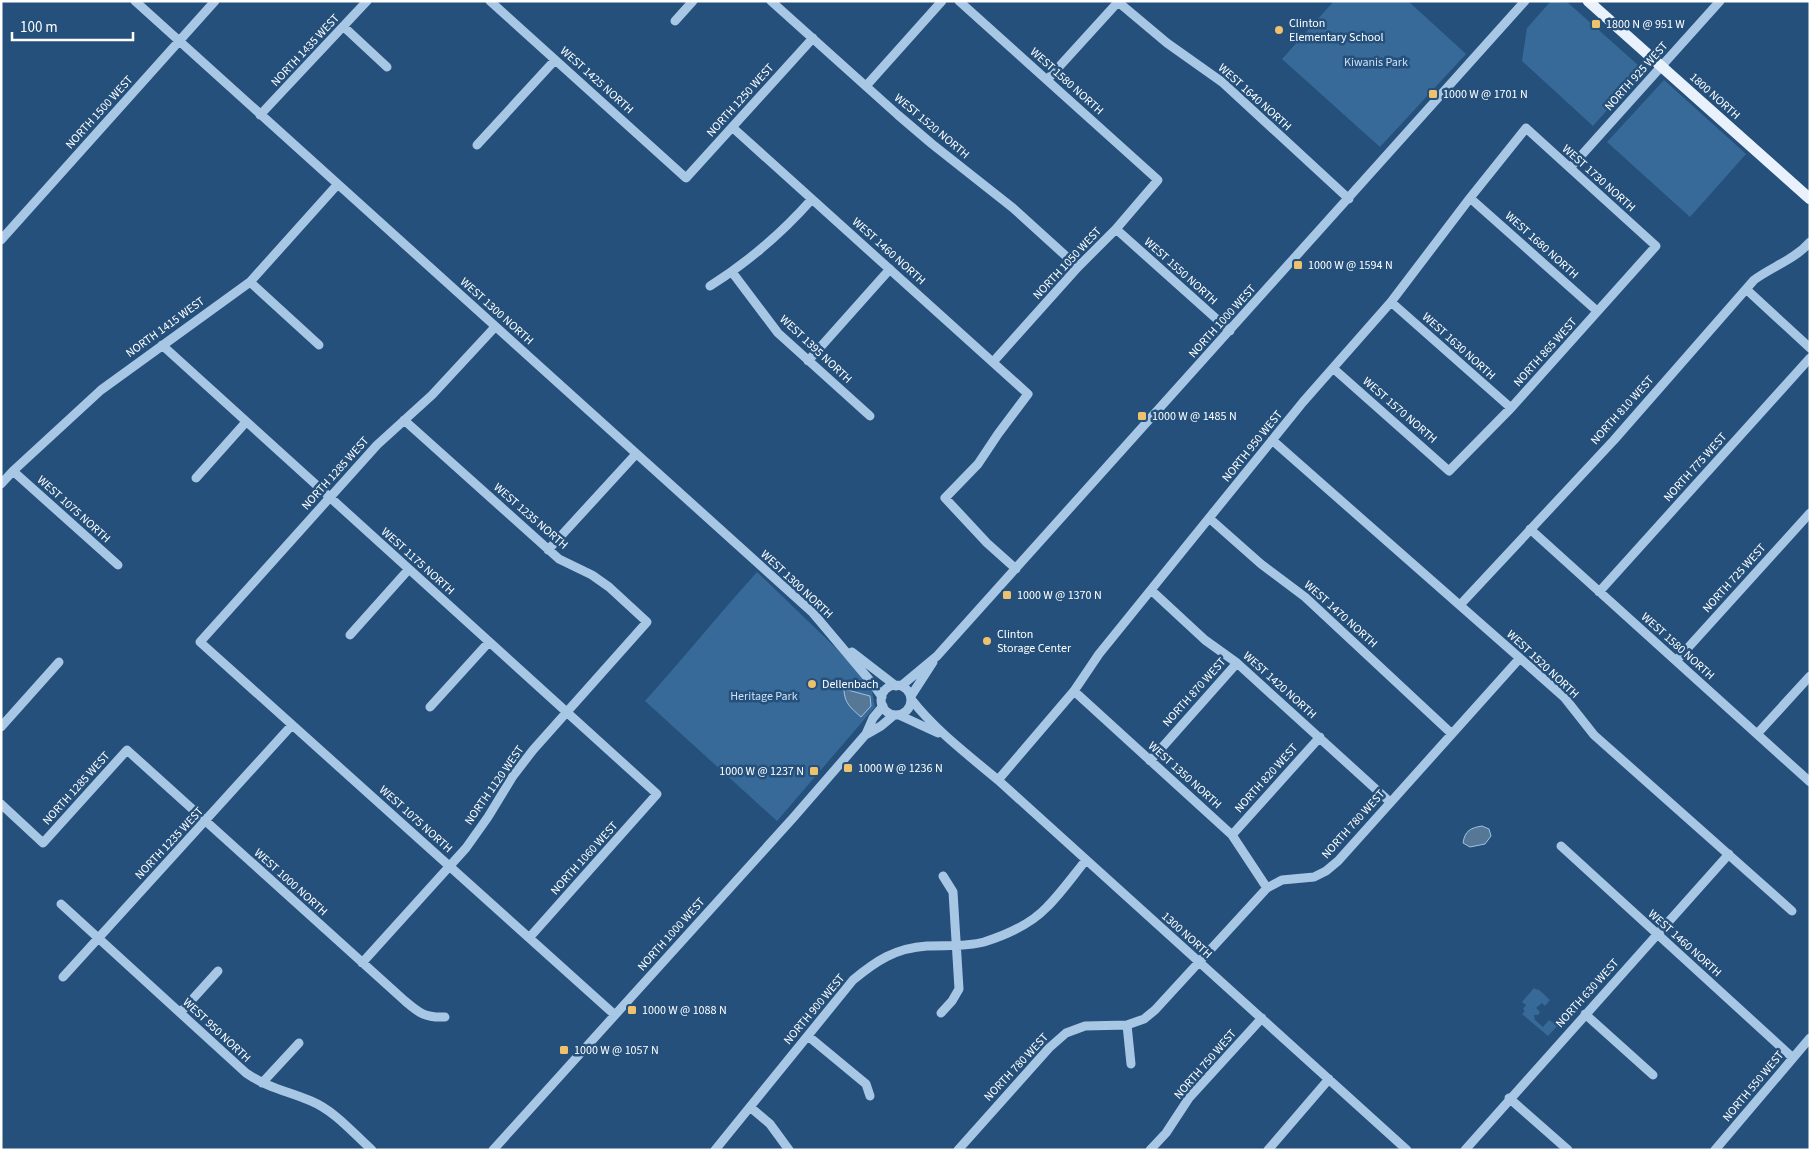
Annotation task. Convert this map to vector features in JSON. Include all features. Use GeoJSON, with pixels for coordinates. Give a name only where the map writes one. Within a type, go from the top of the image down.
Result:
{"type":"FeatureCollection","features":[{"type":"Feature","properties":{"kind":"main road","name":"1800 NORTH"},"geometry":{"type":"LineString","coordinates":[[1588,1],[1810,199]]}},
{"type":"Feature","properties":{"kind":"street","name":"WEST 1300 NORTH"},"geometry":{"type":"LineString","coordinates":[[135,1],[178,42],[813,613],[872,683],[882,702]]}},
{"type":"Feature","properties":{"kind":"street","name":"NORTH 1500 WEST"},"geometry":{"type":"LineString","coordinates":[[1,240],[215,1]]}},
{"type":"Feature","properties":{"kind":"street","name":"NORTH 1435 WEST"},"geometry":{"type":"LineString","coordinates":[[260,115],[367,1]]}},
{"type":"Feature","properties":{"kind":"street","name":"WEST 1425 NORTH"},"geometry":{"type":"LineString","coordinates":[[490,1],[686,178]]}},
{"type":"Feature","properties":{"kind":"street"},"geometry":{"type":"LineString","coordinates":[[675,21],[693,1]]}},
{"type":"Feature","properties":{"kind":"street","name":"WEST 1520 NORTH"},"geometry":{"type":"LineString","coordinates":[[771,1],[932,144],[1013,208],[1078,267]]}},
{"type":"Feature","properties":{"kind":"street"},"geometry":{"type":"LineString","coordinates":[[866,86],[942,1]]}},
{"type":"Feature","properties":{"kind":"street","name":"WEST 1580 NORTH"},"geometry":{"type":"LineString","coordinates":[[960,1],[1158,180]]}},
{"type":"Feature","properties":{"kind":"street","name":"NORTH 1000 WEST"},"geometry":{"type":"LineString","coordinates":[[898,686],[936,656],[1016,569],[1525,1]]}},
{"type":"Feature","properties":{"kind":"street","name":"NORTH 925 WEST"},"geometry":{"type":"LineString","coordinates":[[1570,168],[1720,1]]}},
{"type":"Feature","properties":{"kind":"street"},"geometry":{"type":"LineString","coordinates":[[1047,80],[1118,2]]}},
{"type":"Feature","properties":{"kind":"street","name":"WEST 1640 NORTH"},"geometry":{"type":"LineString","coordinates":[[1118,2],[1167,44],[1222,82],[1349,198]]}},
{"type":"Feature","properties":{"kind":"street"},"geometry":{"type":"LineString","coordinates":[[344,27],[387,67]]}},
{"type":"Feature","properties":{"kind":"street","name":"NORTH 1250 WEST"},"geometry":{"type":"LineString","coordinates":[[686,178],[813,38]]}},
{"type":"Feature","properties":{"kind":"street"},"geometry":{"type":"LineString","coordinates":[[477,145],[555,60]]}},
{"type":"Feature","properties":{"kind":"street","name":"WEST 1460 NORTH"},"geometry":{"type":"LineString","coordinates":[[732,127],[1028,394],[978,464],[945,498],[987,543],[1016,569]]}},
{"type":"Feature","properties":{"kind":"street","name":"WEST 1730 NORTH"},"geometry":{"type":"LineString","coordinates":[[1526,128],[1656,246]]}},
{"type":"Feature","properties":{"kind":"street","name":"NORTH 950 WEST"},"geometry":{"type":"LineString","coordinates":[[998,780],[1074,691],[1099,654],[1303,402],[1391,302],[1526,128]]}},
{"type":"Feature","properties":{"kind":"street","name":"NORTH 1050 WEST"},"geometry":{"type":"LineString","coordinates":[[993,362],[1078,267],[1116,229],[1158,180]]}},
{"type":"Feature","properties":{"kind":"street","name":"NORTH 1415 WEST"},"geometry":{"type":"LineString","coordinates":[[1,484],[101,390],[250,282],[337,184]]}},
{"type":"Feature","properties":{"kind":"street","name":"WEST 1680 NORTH"},"geometry":{"type":"LineString","coordinates":[[1470,198],[1597,311]]}},
{"type":"Feature","properties":{"kind":"street"},"geometry":{"type":"LineString","coordinates":[[710,286],[732,272],[775,238],[812,199]]}},
{"type":"Feature","properties":{"kind":"street","name":"WEST 1550 NORTH"},"geometry":{"type":"LineString","coordinates":[[1116,229],[1230,331]]}},
{"type":"Feature","properties":{"kind":"street","name":"NORTH 810 WEST"},"geometry":{"type":"LineString","coordinates":[[1460,605],[1614,440],[1754,280],[1768,270],[1786,262],[1810,242]]}},
{"type":"Feature","properties":{"kind":"street","name":"NORTH 865 WEST"},"geometry":{"type":"LineString","coordinates":[[1449,471],[1511,408],[1656,246]]}},
{"type":"Feature","properties":{"kind":"street"},"geometry":{"type":"LineString","coordinates":[[808,361],[890,269]]}},
{"type":"Feature","properties":{"kind":"street","name":"WEST 1395 NORTH"},"geometry":{"type":"LineString","coordinates":[[732,272],[778,333],[870,416]]}},
{"type":"Feature","properties":{"kind":"street"},"geometry":{"type":"LineString","coordinates":[[250,282],[319,345]]}},
{"type":"Feature","properties":{"kind":"street"},"geometry":{"type":"LineString","coordinates":[[1746,289],[1810,348]]}},
{"type":"Feature","properties":{"kind":"street","name":"WEST 1630 NORTH"},"geometry":{"type":"LineString","coordinates":[[1391,302],[1511,408]]}},
{"type":"Feature","properties":{"kind":"street","name":"NORTH 1285 WEST"},"geometry":{"type":"LineString","coordinates":[[200,642],[377,445],[432,395],[495,327]]}},
{"type":"Feature","properties":{"kind":"street","name":"WEST 1175 NORTH"},"geometry":{"type":"LineString","coordinates":[[162,345],[657,794]]}},
{"type":"Feature","properties":{"kind":"street","name":"NORTH 775 WEST"},"geometry":{"type":"LineString","coordinates":[[1599,592],[1810,358]]}},
{"type":"Feature","properties":{"kind":"street","name":"WEST 1570 NORTH"},"geometry":{"type":"LineString","coordinates":[[1334,369],[1449,471]]}},
{"type":"Feature","properties":{"kind":"street","name":"WEST 1235 NORTH"},"geometry":{"type":"LineString","coordinates":[[404,420],[548,550],[559,559],[592,575],[609,586],[647,622]]}},
{"type":"Feature","properties":{"kind":"street"},"geometry":{"type":"LineString","coordinates":[[196,478],[246,422]]}},
{"type":"Feature","properties":{"kind":"street","name":"WEST 1520 NORTH"},"geometry":{"type":"LineString","coordinates":[[1272,440],[1564,697],[1594,735],[1792,911]]}},
{"type":"Feature","properties":{"kind":"street"},"geometry":{"type":"LineString","coordinates":[[548,550],[636,454]]}},
{"type":"Feature","properties":{"kind":"street","name":"WEST 1075 NORTH"},"geometry":{"type":"LineString","coordinates":[[13,471],[118,565]]}},
{"type":"Feature","properties":{"kind":"street","name":"NORTH 725 WEST"},"geometry":{"type":"LineString","coordinates":[[1676,661],[1810,513]]}},
{"type":"Feature","properties":{"kind":"street","name":"WEST 1470 NORTH"},"geometry":{"type":"LineString","coordinates":[[1209,518],[1261,564],[1306,597],[1452,734]]}},
{"type":"Feature","properties":{"kind":"street","name":"WEST 1580 NORTH"},"geometry":{"type":"LineString","coordinates":[[1530,529],[1810,782]]}},
{"type":"Feature","properties":{"kind":"street"},"geometry":{"type":"LineString","coordinates":[[350,635],[409,570]]}},
{"type":"Feature","properties":{"kind":"street","name":"WEST 1420 NORTH"},"geometry":{"type":"LineString","coordinates":[[1151,590],[1205,640],[1237,663],[1390,802]]}},
{"type":"Feature","properties":{"kind":"street","name":"NORTH 1120 WEST"},"geometry":{"type":"LineString","coordinates":[[362,963],[466,848],[513,776],[647,622]]}},
{"type":"Feature","properties":{"kind":"street","name":"WEST 1075 NORTH"},"geometry":{"type":"LineString","coordinates":[[200,642],[615,1015]]}},
{"type":"Feature","properties":{"kind":"street"},"geometry":{"type":"LineString","coordinates":[[430,707],[489,642]]}},
{"type":"Feature","properties":{"kind":"street","name":"WEST 1300 NORTH"},"geometry":{"type":"LineString","coordinates":[[840,643],[898,686]]}},
{"type":"Feature","properties":{"kind":"street","name":"NORTH 1000 WEST"},"geometry":{"type":"LineString","coordinates":[[911,698],[936,656]]}},
{"type":"Feature","properties":{"kind":"street","name":"NORTH 780 WEST"},"geometry":{"type":"LineString","coordinates":[[958,1150],[1049,1048],[1066,1034],[1085,1026],[1127,1025],[1144,1019],[1155,1010],[1267,888],[1282,880],[1314,877],[1326,871],[1338,861],[1520,658]]}},
{"type":"Feature","properties":{"kind":"street"},"geometry":{"type":"LineString","coordinates":[[1,727],[59,662]]}},
{"type":"Feature","properties":{"kind":"street","name":"NORTH 870 WEST"},"geometry":{"type":"LineString","coordinates":[[1150,761],[1237,663]]}},
{"type":"Feature","properties":{"kind":"street"},"geometry":{"type":"LineString","coordinates":[[1757,734],[1810,676]]}},
{"type":"Feature","properties":{"kind":"street"},"geometry":{"type":"LineString","coordinates":[[898,686],[906,690],[911,698],[907,710],[896,715],[889,714],[882,702],[887,689],[898,686]]}},
{"type":"Feature","properties":{"kind":"street","name":"WEST 1350 NORTH"},"geometry":{"type":"LineString","coordinates":[[1074,691],[1232,835],[1267,888]]}},
{"type":"Feature","properties":{"kind":"street","name":"1300 NORTH"},"geometry":{"type":"LineString","coordinates":[[911,698],[923,714],[949,740],[998,780],[1407,1150]]}},
{"type":"Feature","properties":{"kind":"street","name":"NORTH 1000 WEST"},"geometry":{"type":"LineString","coordinates":[[493,1150],[866,734],[882,702]]}},
{"type":"Feature","properties":{"kind":"street","name":"NORTH 1000 WEST"},"geometry":{"type":"LineString","coordinates":[[866,734],[896,715]]}},
{"type":"Feature","properties":{"kind":"street","name":"1300 NORTH"},"geometry":{"type":"LineString","coordinates":[[896,715],[949,740]]}},
{"type":"Feature","properties":{"kind":"street","name":"NORTH 1235 WEST"},"geometry":{"type":"LineString","coordinates":[[63,978],[292,725]]}},
{"type":"Feature","properties":{"kind":"street","name":"NORTH 820 WEST"},"geometry":{"type":"LineString","coordinates":[[1232,835],[1320,737]]}},
{"type":"Feature","properties":{"kind":"street","name":"NORTH 1285 WEST"},"geometry":{"type":"LineString","coordinates":[[1,804],[43,843],[128,750]]}},
{"type":"Feature","properties":{"kind":"street","name":"WEST 1000 NORTH"},"geometry":{"type":"LineString","coordinates":[[128,750],[362,963],[420,1013],[432,1018],[445,1017]]}},
{"type":"Feature","properties":{"kind":"street","name":"NORTH 1060 WEST"},"geometry":{"type":"LineString","coordinates":[[529,938],[657,794]]}},
{"type":"Feature","properties":{"kind":"street","name":"WEST 1460 NORTH"},"geometry":{"type":"LineString","coordinates":[[1561,846],[1793,1058]]}},
{"type":"Feature","properties":{"kind":"street","name":"NORTH 630 WEST"},"geometry":{"type":"LineString","coordinates":[[1464,1150],[1729,854]]}},
{"type":"Feature","properties":{"kind":"street","name":"NORTH 900 WEST"},"geometry":{"type":"LineString","coordinates":[[715,1150],[853,980],[876,961],[898,951],[982,942],[1004,935],[1025,924],[1046,908],[1086,860]]}},
{"type":"Feature","properties":{"kind":"street"},"geometry":{"type":"LineString","coordinates":[[941,1013],[952,1002],[959,989],[953,892],[943,876]]}},
{"type":"Feature","properties":{"kind":"street","name":"WEST 950 NORTH"},"geometry":{"type":"LineString","coordinates":[[61,904],[246,1073],[262,1084],[311,1101],[324,1108],[372,1150]]}},
{"type":"Feature","properties":{"kind":"street"},"geometry":{"type":"LineString","coordinates":[[180,1012],[218,971]]}},
{"type":"Feature","properties":{"kind":"street"},"geometry":{"type":"LineString","coordinates":[[1585,1014],[1653,1075]]}},
{"type":"Feature","properties":{"kind":"street","name":"NORTH 750 WEST"},"geometry":{"type":"LineString","coordinates":[[1150,1150],[1166,1133],[1189,1098],[1262,1018]]}},
{"type":"Feature","properties":{"kind":"street"},"geometry":{"type":"LineString","coordinates":[[1127,1025],[1131,1064]]}},
{"type":"Feature","properties":{"kind":"street"},"geometry":{"type":"LineString","coordinates":[[808,1036],[866,1084],[870,1096]]}},
{"type":"Feature","properties":{"kind":"street","name":"NORTH 550 WEST"},"geometry":{"type":"LineString","coordinates":[[1715,1150],[1810,1038]]}},
{"type":"Feature","properties":{"kind":"street"},"geometry":{"type":"LineString","coordinates":[[262,1084],[299,1043]]}},
{"type":"Feature","properties":{"kind":"street"},"geometry":{"type":"LineString","coordinates":[[1268,1150],[1329,1079]]}},
{"type":"Feature","properties":{"kind":"street"},"geometry":{"type":"LineString","coordinates":[[1510,1098],[1568,1150]]}},
{"type":"Feature","properties":{"kind":"street"},"geometry":{"type":"LineString","coordinates":[[750,1107],[770,1124],[789,1150]]}},
{"type":"Feature","properties":{"kind":"green space","name":"Kiwanis Park"},"geometry":{"type":"Polygon","coordinates":[[[1334,1],[1408,1],[1466,54],[1380,147],[1282,59],[1334,1]]]}},
{"type":"Feature","properties":{"kind":"green space"},"geometry":{"type":"Polygon","coordinates":[[[1551,1],[1566,1],[1638,65],[1639,74],[1593,126],[1522,61],[1527,28],[1551,1]]]}},
{"type":"Feature","properties":{"kind":"green space"},"geometry":{"type":"Polygon","coordinates":[[[1664,80],[1746,154],[1690,217],[1607,142],[1664,80]]]}},
{"type":"Feature","properties":{"kind":"green space","name":"Heritage Park"},"geometry":{"type":"Polygon","coordinates":[[[757,572],[837,649],[871,687],[875,707],[777,821],[645,701],[757,572]]]}},
{"type":"Feature","properties":{"kind":"green space"},"geometry":{"type":"Polygon","coordinates":[[[1534,988],[1538,989],[1550,1000],[1545,1006],[1542,1003],[1536,1008],[1540,1012],[1538,1015],[1534,1015],[1535,1020],[1543,1027],[1549,1020],[1552,1022],[1558,1019],[1561,1022],[1548,1036],[1522,1014],[1525,1011],[1523,1009],[1526,1005],[1522,1002],[1534,988]]]}},
{"type":"Feature","properties":{"kind":"shaded area"},"geometry":{"type":"Polygon","coordinates":[[[844,689],[870,696],[871,706],[861,717],[847,702],[844,689]]]}},
{"type":"Feature","properties":{"kind":"shaded area"},"geometry":{"type":"Polygon","coordinates":[[[1482,826],[1489,829],[1491,836],[1485,844],[1470,847],[1463,843],[1465,835],[1469,830],[1482,826]]]}},
{"type":"Feature","properties":{"kind":"place","name":"1800 N @ 951 W"},"geometry":{"type":"Point","coordinates":[1596,24]}},
{"type":"Feature","properties":{"kind":"place","name":"Clinton Elementary School"},"geometry":{"type":"Point","coordinates":[1279,30]}},
{"type":"Feature","properties":{"kind":"place","name":"1000 W @ 1701 N"},"geometry":{"type":"Point","coordinates":[1433,94]}},
{"type":"Feature","properties":{"kind":"place","name":"1000 W @ 1594 N"},"geometry":{"type":"Point","coordinates":[1298,265]}},
{"type":"Feature","properties":{"kind":"place","name":"1000 W @ 1485 N"},"geometry":{"type":"Point","coordinates":[1142,416]}},
{"type":"Feature","properties":{"kind":"place","name":"1000 W @ 1370 N"},"geometry":{"type":"Point","coordinates":[1007,595]}},
{"type":"Feature","properties":{"kind":"place","name":"Clinton Storage Center"},"geometry":{"type":"Point","coordinates":[987,641]}},
{"type":"Feature","properties":{"kind":"place","name":"Dellenbach"},"geometry":{"type":"Point","coordinates":[812,684]}},
{"type":"Feature","properties":{"kind":"place","name":"1000 W @ 1236 N"},"geometry":{"type":"Point","coordinates":[848,768]}},
{"type":"Feature","properties":{"kind":"place","name":"1000 W @ 1237 N"},"geometry":{"type":"Point","coordinates":[814,771]}},
{"type":"Feature","properties":{"kind":"place","name":"1000 W @ 1088 N"},"geometry":{"type":"Point","coordinates":[632,1010]}},
{"type":"Feature","properties":{"kind":"place","name":"1000 W @ 1057 N"},"geometry":{"type":"Point","coordinates":[564,1050]}}]}
